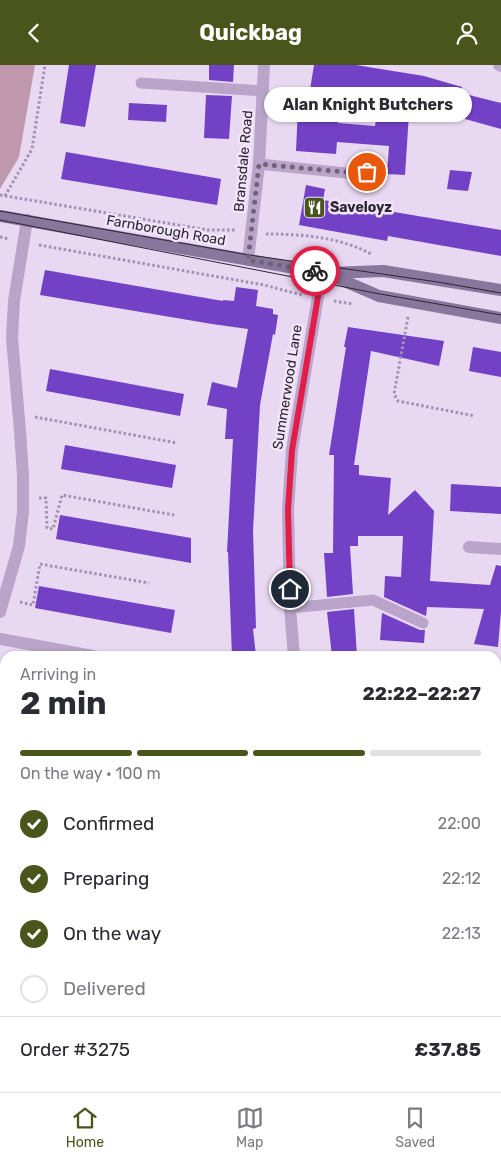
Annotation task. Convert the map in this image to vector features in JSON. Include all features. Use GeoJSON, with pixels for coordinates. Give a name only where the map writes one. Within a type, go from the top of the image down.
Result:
{"type":"FeatureCollection","features":[{"type":"Feature","properties":{"kind":"street","name":"Bransdale Road"},"geometry":{"type":"LineString","coordinates":[[248,260],[259,164],[264,65]]}},
{"type":"Feature","properties":{"kind":"street","name":"Farnborough Road"},"geometry":{"type":"LineString","coordinates":[[0,216],[325,273],[383,271],[501,290]]}},
{"type":"Feature","properties":{"kind":"street"},"geometry":{"type":"LineString","coordinates":[[0,612],[21,534],[23,497],[19,415],[12,349],[12,325],[27,221]]}},
{"type":"Feature","properties":{"kind":"street","name":"Farnborough Road"},"geometry":{"type":"LineString","coordinates":[[325,273],[380,297],[501,318]]}},
{"type":"Feature","properties":{"kind":"street","name":"Summerwood Lane"},"geometry":{"type":"LineString","coordinates":[[294,651],[290,608],[288,510],[292,450],[325,273]]}},
{"type":"Feature","properties":{"kind":"street"},"geometry":{"type":"LineString","coordinates":[[469,547],[501,549]]}},
{"type":"Feature","properties":{"kind":"street"},"geometry":{"type":"LineString","coordinates":[[0,639],[66,651]]}},
{"type":"Feature","properties":{"kind":"lane"},"geometry":{"type":"LineString","coordinates":[[141,83],[264,91]]}},
{"type":"Feature","properties":{"kind":"lane"},"geometry":{"type":"LineString","coordinates":[[259,164],[356,173],[367,172]]}},
{"type":"Feature","properties":{"kind":"lane"},"geometry":{"type":"LineString","coordinates":[[290,608],[373,600],[423,623]]}},
{"type":"Feature","properties":{"kind":"path"},"geometry":{"type":"LineString","coordinates":[[5,196],[32,149],[46,65]]}},
{"type":"Feature","properties":{"kind":"path"},"geometry":{"type":"LineString","coordinates":[[0,195],[208,230],[235,230]]}},
{"type":"Feature","properties":{"kind":"path"},"geometry":{"type":"LineString","coordinates":[[265,235],[298,235],[346,243],[355,245],[373,254]]}},
{"type":"Feature","properties":{"kind":"path"},"geometry":{"type":"LineString","coordinates":[[0,237],[9,239]]}},
{"type":"Feature","properties":{"kind":"path"},"geometry":{"type":"LineString","coordinates":[[39,245],[264,285],[302,295]]}},
{"type":"Feature","properties":{"kind":"path"},"geometry":{"type":"LineString","coordinates":[[408,314],[394,395],[398,401],[475,416]]}},
{"type":"Feature","properties":{"kind":"path"},"geometry":{"type":"LineString","coordinates":[[19,415],[177,443]]}},
{"type":"Feature","properties":{"kind":"path"},"geometry":{"type":"LineString","coordinates":[[23,497],[46,499],[48,528],[53,529],[62,495],[174,515]]}},
{"type":"Feature","properties":{"kind":"path"},"geometry":{"type":"LineString","coordinates":[[4,599],[33,605],[40,564],[149,583]]}},
{"type":"Feature","properties":{"kind":"shaded area"},"geometry":{"type":"Polygon","coordinates":[[[0,65],[35,65],[19,157],[0,189],[0,65]]]}},
{"type":"Feature","properties":{"kind":"building"},"geometry":{"type":"Polygon","coordinates":[[[69,65],[96,65],[85,127],[60,123],[69,65]]]}},
{"type":"Feature","properties":{"kind":"building"},"geometry":{"type":"Polygon","coordinates":[[[209,65],[234,65],[233,82],[209,80],[209,65]]]}},
{"type":"Feature","properties":{"kind":"building"},"geometry":{"type":"Polygon","coordinates":[[[314,65],[356,65],[424,76],[462,87],[461,93],[501,103],[501,129],[465,119],[466,114],[410,98],[405,175],[387,174],[389,146],[337,142],[336,154],[296,151],[298,107],[307,108],[314,65]],[[340,88],[338,123],[375,126],[380,95],[340,88]]]}},
{"type":"Feature","properties":{"kind":"building"},"geometry":{"type":"Polygon","coordinates":[[[206,95],[232,96],[229,139],[204,138],[206,95]]]}},
{"type":"Feature","properties":{"kind":"building"},"geometry":{"type":"Polygon","coordinates":[[[129,103],[167,105],[166,122],[128,120],[129,103]]]}},
{"type":"Feature","properties":{"kind":"building"},"geometry":{"type":"Polygon","coordinates":[[[66,152],[221,179],[217,205],[61,179],[66,152]]]}},
{"type":"Feature","properties":{"kind":"building"},"geometry":{"type":"Polygon","coordinates":[[[450,170],[472,172],[468,191],[447,189],[450,170]]]}},
{"type":"Feature","properties":{"kind":"building"},"geometry":{"type":"Polygon","coordinates":[[[306,185],[325,189],[323,200],[501,230],[501,256],[388,236],[387,241],[299,225],[306,185]]]}},
{"type":"Feature","properties":{"kind":"building"},"geometry":{"type":"Polygon","coordinates":[[[45,270],[223,301],[234,301],[236,287],[258,290],[256,306],[273,309],[273,314],[278,315],[260,405],[253,531],[256,628],[253,629],[255,651],[232,651],[227,552],[233,439],[225,439],[227,409],[207,405],[212,382],[237,388],[248,329],[40,295],[45,270]]]}},
{"type":"Feature","properties":{"kind":"building"},"geometry":{"type":"Polygon","coordinates":[[[348,327],[444,341],[439,366],[371,351],[354,465],[359,465],[359,475],[391,478],[388,515],[415,490],[434,511],[430,581],[490,585],[496,565],[501,566],[501,611],[498,647],[474,644],[484,609],[427,607],[426,616],[384,597],[385,576],[401,577],[403,536],[358,536],[358,546],[350,546],[353,594],[327,597],[324,553],[333,553],[334,455],[329,455],[348,327]]]}},
{"type":"Feature","properties":{"kind":"building"},"geometry":{"type":"Polygon","coordinates":[[[473,347],[501,352],[501,377],[469,371],[473,347]]]}},
{"type":"Feature","properties":{"kind":"building"},"geometry":{"type":"Polygon","coordinates":[[[50,369],[184,394],[180,416],[46,391],[50,369]]]}},
{"type":"Feature","properties":{"kind":"building"},"geometry":{"type":"Polygon","coordinates":[[[65,445],[176,465],[172,488],[61,469],[65,445]]]}},
{"type":"Feature","properties":{"kind":"building"},"geometry":{"type":"Polygon","coordinates":[[[451,484],[501,487],[501,514],[450,511],[451,484]]]}},
{"type":"Feature","properties":{"kind":"building"},"geometry":{"type":"Polygon","coordinates":[[[60,515],[191,538],[191,563],[56,539],[60,515]]]}},
{"type":"Feature","properties":{"kind":"building"},"geometry":{"type":"Polygon","coordinates":[[[39,586],[175,610],[171,633],[35,608],[39,586]]]}},
{"type":"Feature","properties":{"kind":"building"},"geometry":{"type":"Polygon","coordinates":[[[354,609],[357,651],[331,651],[327,612],[354,609]]]}},
{"type":"Feature","properties":{"kind":"building"},"geometry":{"type":"Polygon","coordinates":[[[382,613],[420,630],[425,630],[424,643],[380,640],[382,613]]]}},
{"type":"Feature","properties":{"kind":"tram line"},"geometry":{"type":"LineString","coordinates":[[0,211],[249,255],[501,293]]}},
{"type":"Feature","properties":{"kind":"tram line"},"geometry":{"type":"LineString","coordinates":[[0,220],[380,294],[501,315]]}},
{"type":"Feature","properties":{"kind":"way so far"},"geometry":{"type":"LineString","coordinates":[[315,271],[248,260],[259,164],[356,173],[367,172]]}},
{"type":"Feature","properties":{"kind":"place","name":"Alan Knight Butchers"},"geometry":{"type":"Point","coordinates":[367,172]}},
{"type":"Feature","properties":{"kind":"place","name":"Saveloyz"},"geometry":{"type":"Point","coordinates":[314,207]}},
{"type":"Feature","properties":{"kind":"route"},"geometry":{"type":"LineString","coordinates":[[290,589],[288,510],[292,450],[322,273],[315,271]]}}]}
